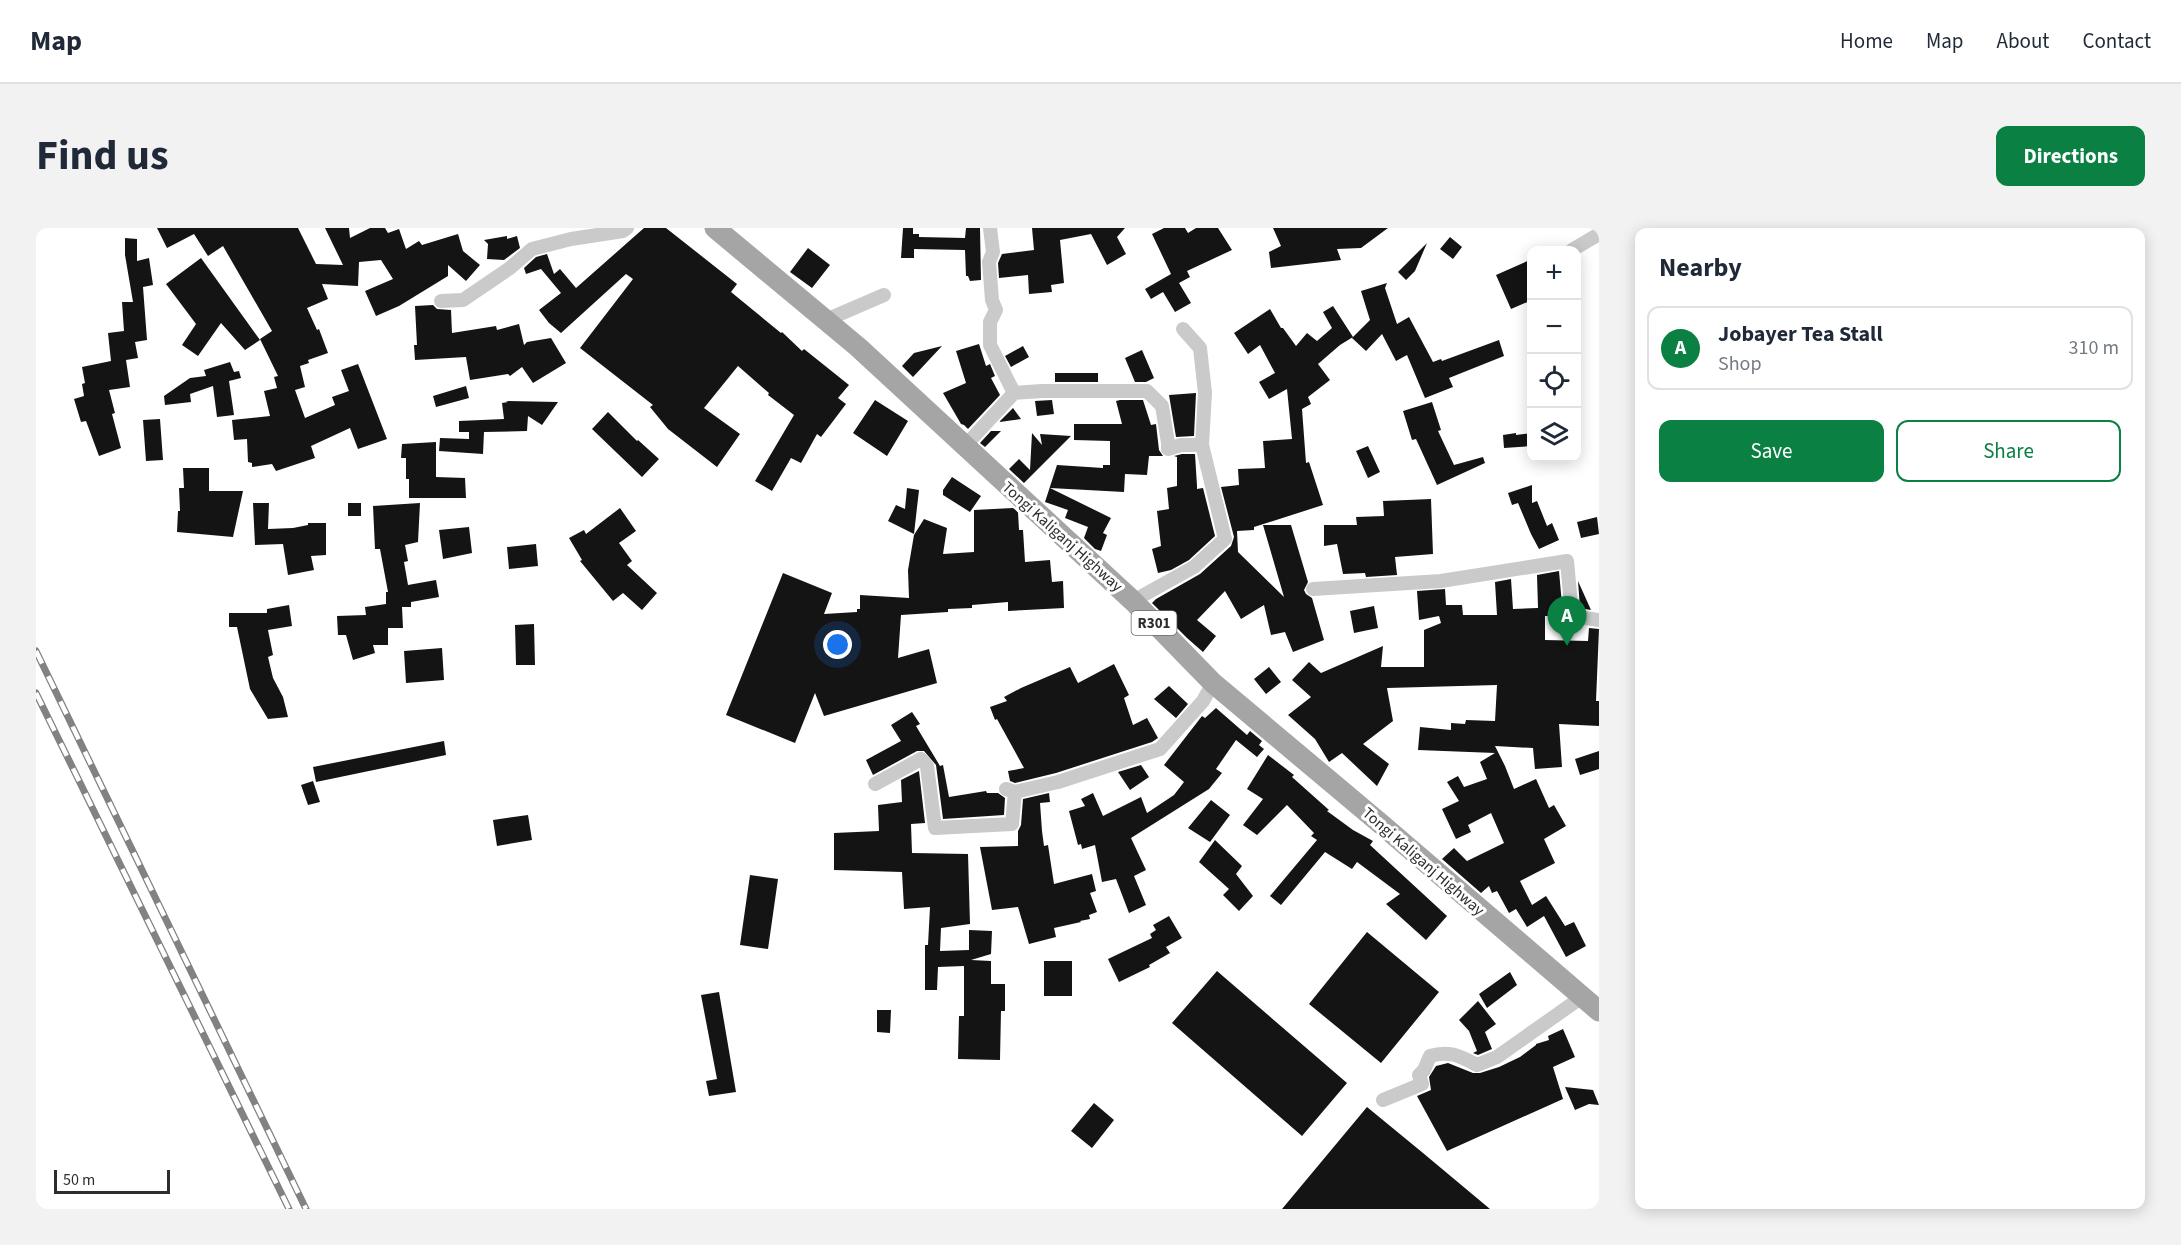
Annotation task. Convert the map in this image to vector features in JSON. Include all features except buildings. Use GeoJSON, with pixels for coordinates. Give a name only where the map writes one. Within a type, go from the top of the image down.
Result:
{"type":"FeatureCollection","features":[{"type":"Feature","properties":{"kind":"main road","name":"Tongi Kaliganj Highway"},"geometry":{"type":"LineString","coordinates":[[715,228],[826,321],[1133,601],[1213,683],[1599,1011]]}},
{"type":"Feature","properties":{"kind":"street"},"geometry":{"type":"LineString","coordinates":[[441,301],[463,300],[510,268],[532,249],[627,228]]}},
{"type":"Feature","properties":{"kind":"street"},"geometry":{"type":"LineString","coordinates":[[990,228],[993,252],[990,262],[992,300],[996,310],[990,322],[990,345],[1014,393]]}},
{"type":"Feature","properties":{"kind":"street"},"geometry":{"type":"LineString","coordinates":[[1579,246],[1599,234]]}},
{"type":"Feature","properties":{"kind":"street"},"geometry":{"type":"LineString","coordinates":[[826,321],[884,296]]}},
{"type":"Feature","properties":{"kind":"street"},"geometry":{"type":"LineString","coordinates":[[1133,601],[1194,567],[1225,539],[1202,445],[1205,393],[1200,348],[1183,329]]}},
{"type":"Feature","properties":{"kind":"street"},"geometry":{"type":"LineString","coordinates":[[964,447],[1014,393],[1042,391],[1147,391],[1162,406],[1168,449],[1181,445],[1202,445]]}},
{"type":"Feature","properties":{"kind":"street"},"geometry":{"type":"LineString","coordinates":[[1313,589],[1441,581],[1568,561],[1572,616],[1599,620]]}},
{"type":"Feature","properties":{"kind":"street"},"geometry":{"type":"LineString","coordinates":[[875,784],[921,759],[927,766],[934,828],[1012,824],[1011,790],[1110,766],[1160,749],[1203,701],[1213,683]]}},
{"type":"Feature","properties":{"kind":"street"},"geometry":{"type":"LineString","coordinates":[[1383,1100],[1422,1084],[1419,1075],[1424,1070],[1430,1056],[1443,1052],[1458,1055],[1477,1065],[1497,1057],[1582,997]]}},
{"type":"Feature","properties":{"kind":"railway"},"geometry":{"type":"LineString","coordinates":[[36,651],[306,1209]]}},
{"type":"Feature","properties":{"kind":"railway"},"geometry":{"type":"LineString","coordinates":[[36,693],[289,1209]]}},
{"type":"Feature","properties":{"kind":"place","name":"Jobayer Tea Stall"},"geometry":{"type":"Point","coordinates":[1567,646]}}]}
